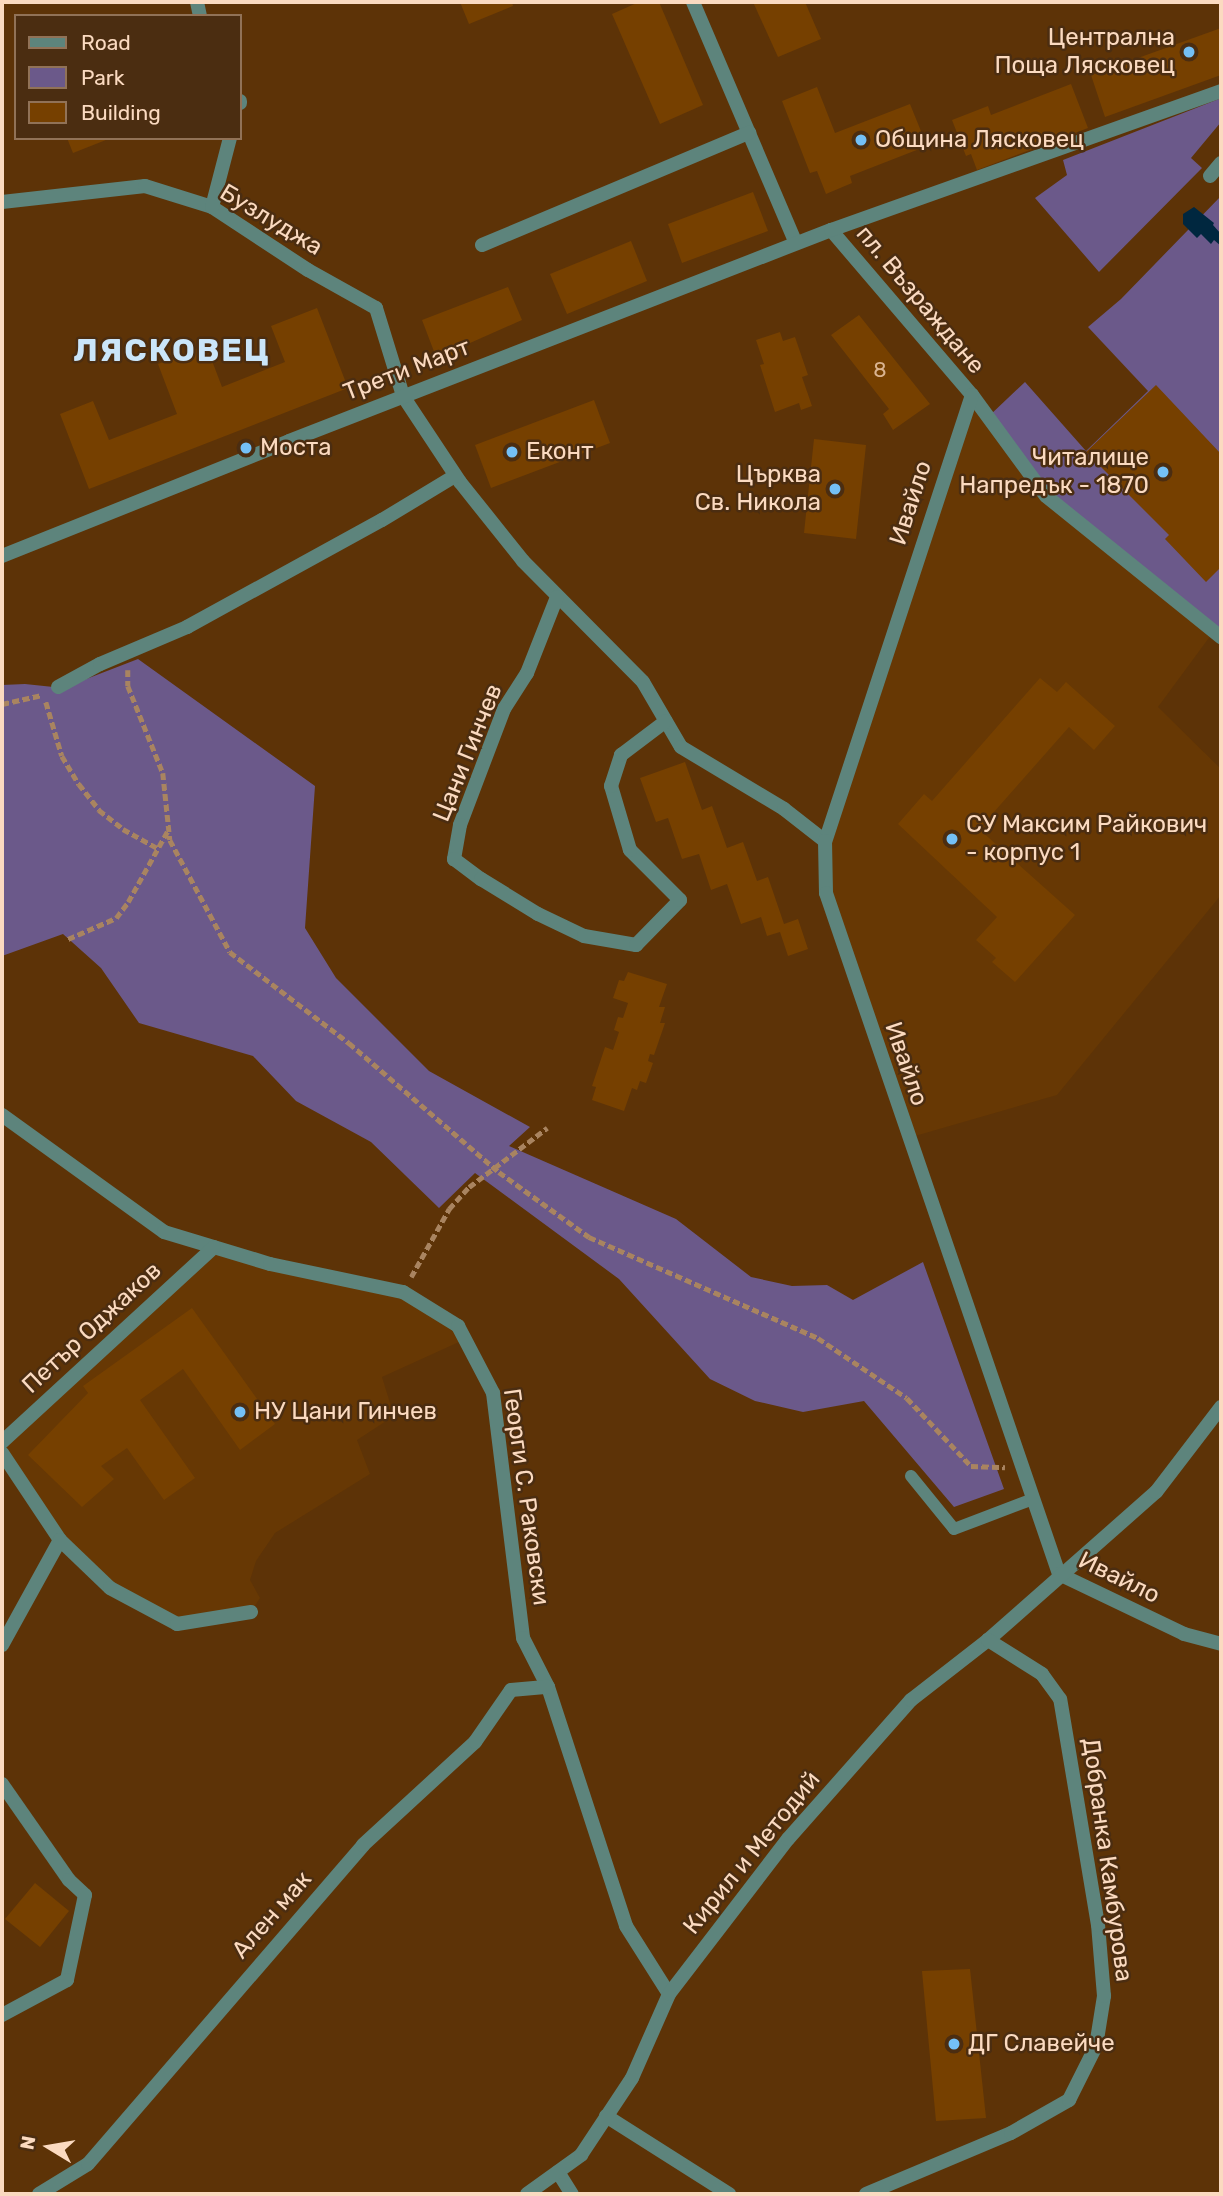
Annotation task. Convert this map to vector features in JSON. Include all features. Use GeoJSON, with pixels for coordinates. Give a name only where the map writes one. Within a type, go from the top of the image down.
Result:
{"type":"FeatureCollection","features":[{"type":"Feature","properties":{"kind":"street"},"geometry":{"type":"LineString","coordinates":[[693,2],[796,243]]}},
{"type":"Feature","properties":{"kind":"street","name":"пл. Възраждане"},"geometry":{"type":"LineString","coordinates":[[1221,91],[831,230],[972,396],[1046,496],[1221,637]]}},
{"type":"Feature","properties":{"kind":"street"},"geometry":{"type":"LineString","coordinates":[[482,245],[749,132]]}},
{"type":"Feature","properties":{"kind":"street"},"geometry":{"type":"LineString","coordinates":[[212,207],[229,140]]}},
{"type":"Feature","properties":{"kind":"street"},"geometry":{"type":"LineString","coordinates":[[1210,176],[1221,163]]}},
{"type":"Feature","properties":{"kind":"street","name":"Бузлуджа"},"geometry":{"type":"LineString","coordinates":[[2,202],[145,186],[212,207],[309,270],[376,308],[403,396]]}},
{"type":"Feature","properties":{"kind":"street","name":"Трети Март"},"geometry":{"type":"LineString","coordinates":[[2,556],[403,396],[831,230]]}},
{"type":"Feature","properties":{"kind":"street"},"geometry":{"type":"LineString","coordinates":[[403,396],[455,476],[523,561],[643,682],[681,747],[784,809],[825,841]]}},
{"type":"Feature","properties":{"kind":"street","name":"Ивайло"},"geometry":{"type":"LineString","coordinates":[[972,396],[825,841],[826,892],[838,936],[1059,1574],[1184,1634],[1221,1644]]}},
{"type":"Feature","properties":{"kind":"street"},"geometry":{"type":"LineString","coordinates":[[58,687],[127,652],[187,627],[382,520],[455,476]]}},
{"type":"Feature","properties":{"kind":"street","name":"Цани Гинчев"},"geometry":{"type":"LineString","coordinates":[[557,597],[527,673],[504,709],[460,825],[454,859],[526,907],[584,936],[636,945],[680,901],[630,850],[611,786],[621,755],[666,721]]}},
{"type":"Feature","properties":{"kind":"street","name":"Георги С. Раковски"},"geometry":{"type":"LineString","coordinates":[[2,1115],[164,1232],[270,1264],[403,1292],[458,1326],[493,1393],[523,1638],[548,1687],[626,1926],[669,1994]]}},
{"type":"Feature","properties":{"kind":"street","name":"Петър Оджаков"},"geometry":{"type":"LineString","coordinates":[[2,1442],[214,1247]]}},
{"type":"Feature","properties":{"kind":"street","name":"Кирил и Методий"},"geometry":{"type":"LineString","coordinates":[[527,2194],[581,2155],[632,2078],[669,1994],[788,1839],[911,1700],[988,1640],[1059,1574],[1156,1492],[1216,1424],[1221,1407]]}},
{"type":"Feature","properties":{"kind":"street"},"geometry":{"type":"LineString","coordinates":[[2,1453],[60,1540],[110,1588],[177,1624],[251,1612]]}},
{"type":"Feature","properties":{"kind":"street"},"geometry":{"type":"LineString","coordinates":[[2,1645],[60,1540]]}},
{"type":"Feature","properties":{"kind":"street","name":"Добранка Камбурова"},"geometry":{"type":"LineString","coordinates":[[866,2194],[1011,2133],[1069,2100],[1096,2046],[1104,1996],[1098,1925],[1060,1699],[1042,1674],[988,1640]]}},
{"type":"Feature","properties":{"kind":"street","name":"Ален мак"},"geometry":{"type":"LineString","coordinates":[[39,2194],[88,2164],[363,1845],[475,1742],[510,1690],[548,1687]]}},
{"type":"Feature","properties":{"kind":"street"},"geometry":{"type":"LineString","coordinates":[[2,1784],[69,1880],[85,1895],[67,1980],[2,2015]]}},
{"type":"Feature","properties":{"kind":"street"},"geometry":{"type":"LineString","coordinates":[[606,2116],[729,2194]]}},
{"type":"Feature","properties":{"kind":"street"},"geometry":{"type":"LineString","coordinates":[[558,2172],[572,2194]]}},
{"type":"Feature","properties":{"kind":"lane"},"geometry":{"type":"LineString","coordinates":[[911,1476],[954,1530],[1033,1499]]}},
{"type":"Feature","properties":{"kind":"path"},"geometry":{"type":"LineString","coordinates":[[127,652],[128,685],[163,773],[170,840],[230,951],[349,1043],[492,1167],[590,1237],[818,1338],[907,1398],[971,1466],[1020,1467]]}},
{"type":"Feature","properties":{"kind":"path"},"geometry":{"type":"LineString","coordinates":[[2,704],[34,699],[58,687]]}},
{"type":"Feature","properties":{"kind":"path"},"geometry":{"type":"LineString","coordinates":[[44,694],[62,756],[79,784],[99,810],[123,829],[157,848]]}},
{"type":"Feature","properties":{"kind":"path"},"geometry":{"type":"LineString","coordinates":[[68,939],[116,918],[128,902],[168,829]]}},
{"type":"Feature","properties":{"kind":"path"},"geometry":{"type":"LineString","coordinates":[[403,1292],[449,1209],[492,1167],[547,1128]]}},
{"type":"Feature","properties":{"kind":"shaded area"},"geometry":{"type":"Polygon","coordinates":[[[975,399],[1214,631],[1158,707],[1221,769],[1221,895],[1057,1095],[908,1138],[838,936],[825,841],[975,399]]]}},
{"type":"Feature","properties":{"kind":"shaded area"},"geometry":{"type":"Polygon","coordinates":[[[214,1247],[403,1292],[458,1326],[459,1342],[382,1377],[394,1416],[357,1440],[370,1474],[275,1533],[256,1561],[250,1580],[260,1598],[251,1612],[177,1624],[110,1588],[60,1540],[2,1442],[214,1247]]]}},
{"type":"Feature","properties":{"kind":"green space"},"geometry":{"type":"Polygon","coordinates":[[[1219,99],[1221,122],[1191,158],[1202,168],[1099,272],[1035,198],[1067,175],[1063,160],[1219,99]]]}},
{"type":"Feature","properties":{"kind":"green space"},"geometry":{"type":"Polygon","coordinates":[[[1221,196],[1221,630],[1046,496],[988,417],[1025,382],[1086,451],[1148,391],[1088,327],[1121,299],[1221,196]]]}},
{"type":"Feature","properties":{"kind":"green space"},"geometry":{"type":"Polygon","coordinates":[[[138,659],[315,786],[305,928],[336,978],[429,1071],[530,1127],[509,1146],[676,1219],[751,1277],[792,1286],[827,1285],[853,1300],[923,1262],[1004,1489],[954,1507],[864,1401],[803,1412],[755,1401],[710,1379],[619,1279],[475,1173],[439,1208],[371,1142],[296,1101],[253,1056],[139,1023],[101,968],[63,934],[2,956],[2,685],[25,684],[63,688],[138,659]]]}},
{"type":"Feature","properties":{"kind":"water"},"geometry":{"type":"Polygon","coordinates":[[[1194,207],[1214,223],[1221,234],[1221,246],[1214,240],[1211,244],[1201,234],[1197,238],[1183,224],[1183,214],[1194,207]]]}},
{"type":"Feature","properties":{"kind":"building"},"geometry":{"type":"Polygon","coordinates":[[[460,2],[512,2],[513,6],[469,24],[460,2]]]}},
{"type":"Feature","properties":{"kind":"building"},"geometry":{"type":"Polygon","coordinates":[[[639,2],[659,2],[703,105],[660,124],[612,14],[639,2]]]}},
{"type":"Feature","properties":{"kind":"building"},"geometry":{"type":"Polygon","coordinates":[[[753,2],[805,2],[821,39],[778,57],[753,2]]]}},
{"type":"Feature","properties":{"kind":"building","name":"Централна Поща Лясковец"},"geometry":{"type":"Polygon","coordinates":[[[1221,28],[1221,75],[1105,117],[1091,75],[1221,28]]]}},
{"type":"Feature","properties":{"kind":"building"},"geometry":{"type":"Polygon","coordinates":[[[1071,84],[1088,128],[977,170],[971,154],[966,156],[952,120],[988,106],[991,115],[1071,84]]]}},
{"type":"Feature","properties":{"kind":"building","name":"Община Лясковец"},"geometry":{"type":"Polygon","coordinates":[[[817,87],[835,133],[910,104],[927,146],[850,176],[852,183],[826,194],[817,171],[810,173],[782,101],[817,87]]]}},
{"type":"Feature","properties":{"kind":"building"},"geometry":{"type":"Polygon","coordinates":[[[68,140],[106,140],[73,153],[68,140]]]}},
{"type":"Feature","properties":{"kind":"building"},"geometry":{"type":"Polygon","coordinates":[[[753,192],[768,231],[682,263],[668,224],[753,192]]]}},
{"type":"Feature","properties":{"kind":"building"},"geometry":{"type":"Polygon","coordinates":[[[631,241],[647,281],[567,314],[550,274],[631,241]]]}},
{"type":"Feature","properties":{"kind":"building"},"geometry":{"type":"Polygon","coordinates":[[[508,287],[522,320],[461,347],[463,351],[438,362],[422,320],[508,287]]]}},
{"type":"Feature","properties":{"kind":"building"},"geometry":{"type":"Polygon","coordinates":[[[317,308],[348,388],[89,489],[60,414],[93,401],[109,440],[177,414],[158,364],[206,345],[222,387],[285,362],[271,326],[317,308]]]}},
{"type":"Feature","properties":{"kind":"building"},"geometry":{"type":"Polygon","coordinates":[[[859,315],[930,404],[893,430],[883,414],[889,409],[831,335],[859,315]]]}},
{"type":"Feature","properties":{"kind":"building"},"geometry":{"type":"Polygon","coordinates":[[[780,332],[783,341],[795,337],[808,375],[802,377],[812,406],[801,410],[799,403],[775,412],[760,365],[764,364],[756,340],[780,332]]]}},
{"type":"Feature","properties":{"kind":"building","name":"Читалище Напредък - 1870"},"geometry":{"type":"Polygon","coordinates":[[[1156,385],[1221,454],[1221,567],[1206,582],[1165,539],[1169,535],[1086,452],[1156,385]]]}},
{"type":"Feature","properties":{"kind":"building"},"geometry":{"type":"Polygon","coordinates":[[[594,400],[610,443],[491,488],[475,445],[594,400]]]}},
{"type":"Feature","properties":{"kind":"building","name":"Църква Св. Никола"},"geometry":{"type":"Polygon","coordinates":[[[814,439],[866,445],[856,539],[804,533],[814,439]]]}},
{"type":"Feature","properties":{"kind":"building","name":"СУ Максим Райкович - корпус 1"},"geometry":{"type":"Polygon","coordinates":[[[1040,678],[1057,692],[1066,682],[1115,726],[1094,750],[1069,727],[979,829],[1075,915],[1015,982],[992,962],[996,958],[976,940],[997,917],[898,824],[924,794],[932,801],[1040,678]]]}},
{"type":"Feature","properties":{"kind":"building"},"geometry":{"type":"Polygon","coordinates":[[[685,762],[702,810],[712,806],[727,848],[743,842],[757,881],[768,877],[784,924],[798,919],[808,949],[788,956],[780,932],[767,936],[761,917],[741,924],[727,884],[711,890],[699,854],[682,859],[668,818],[656,822],[640,778],[685,762]]]}},
{"type":"Feature","properties":{"kind":"building"},"geometry":{"type":"Polygon","coordinates":[[[628,972],[667,984],[659,1007],[665,1007],[660,1023],[665,1023],[654,1055],[650,1054],[648,1061],[653,1063],[646,1083],[640,1081],[637,1090],[632,1088],[624,1111],[592,1100],[596,1087],[592,1086],[605,1047],[613,1050],[619,1032],[614,1030],[618,1017],[623,1018],[628,1003],[613,998],[619,980],[624,981],[628,972]]]}},
{"type":"Feature","properties":{"kind":"building","name":"НУ Цани Гинчев"},"geometry":{"type":"Polygon","coordinates":[[[192,1308],[275,1424],[240,1450],[183,1369],[140,1400],[195,1478],[164,1500],[127,1448],[101,1466],[114,1479],[82,1507],[28,1455],[88,1393],[83,1386],[192,1308]]]}},
{"type":"Feature","properties":{"kind":"building"},"geometry":{"type":"Polygon","coordinates":[[[35,1883],[69,1911],[40,1947],[5,1919],[35,1883]]]}},
{"type":"Feature","properties":{"kind":"building","name":"ДГ Славейче"},"geometry":{"type":"Polygon","coordinates":[[[970,1969],[986,2118],[936,2121],[922,1971],[970,1969]]]}},
{"type":"Feature","properties":{"kind":"place","name":"Централна Поща Лясковец"},"geometry":{"type":"Point","coordinates":[1189,52]}},
{"type":"Feature","properties":{"kind":"place","name":"Община Лясковец"},"geometry":{"type":"Point","coordinates":[861,140]}},
{"type":"Feature","properties":{"kind":"place","name":"Моста"},"geometry":{"type":"Point","coordinates":[246,448]}},
{"type":"Feature","properties":{"kind":"place","name":"Еконт"},"geometry":{"type":"Point","coordinates":[512,452]}},
{"type":"Feature","properties":{"kind":"place","name":"Читалище Напредък - 1870"},"geometry":{"type":"Point","coordinates":[1163,472]}},
{"type":"Feature","properties":{"kind":"place","name":"Църква Св. Никола"},"geometry":{"type":"Point","coordinates":[835,489]}},
{"type":"Feature","properties":{"kind":"place","name":"СУ Максим Райкович - корпус 1"},"geometry":{"type":"Point","coordinates":[952,839]}},
{"type":"Feature","properties":{"kind":"place","name":"НУ Цани Гинчев"},"geometry":{"type":"Point","coordinates":[240,1412]}},
{"type":"Feature","properties":{"kind":"place","name":"ДГ Славейче"},"geometry":{"type":"Point","coordinates":[954,2044]}},
{"type":"Feature","properties":{"kind":"district","name":"ЛЯСКОВЕЦ"},"geometry":{"type":"Point","coordinates":[172,350]}}]}
